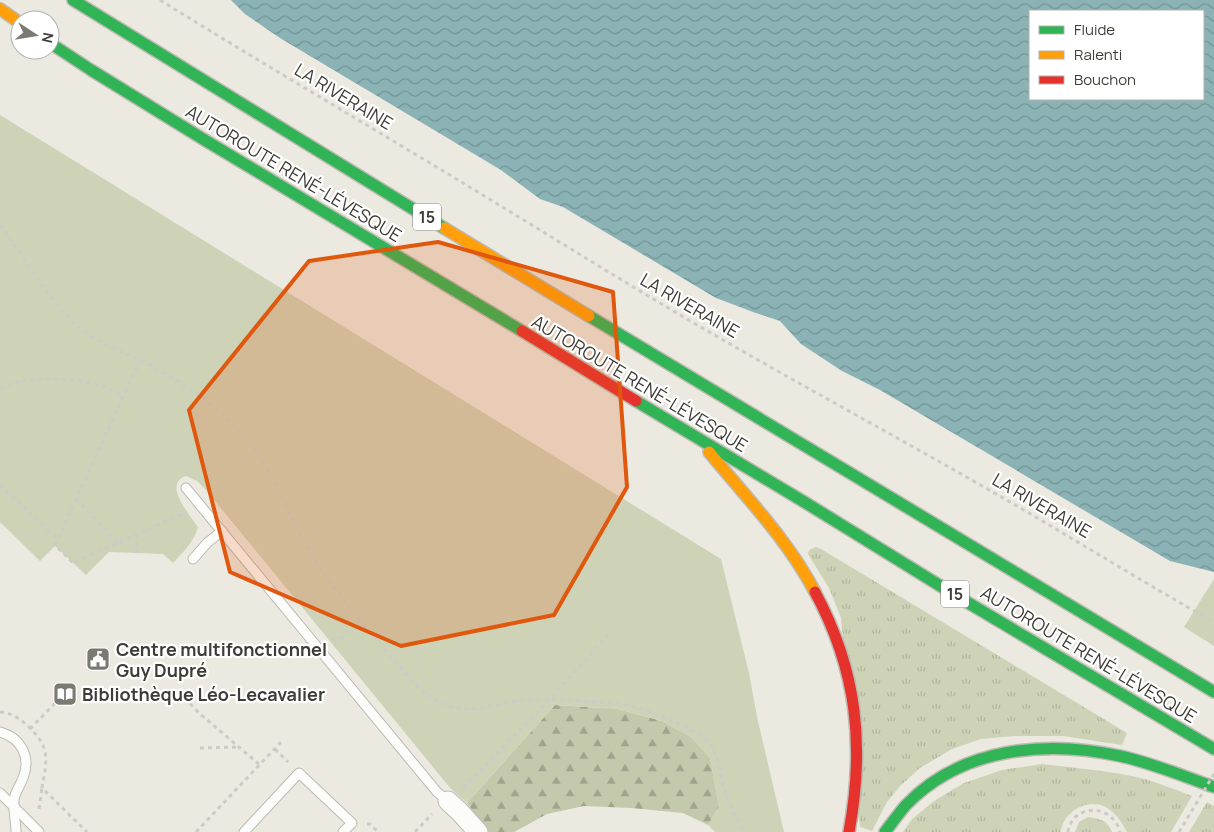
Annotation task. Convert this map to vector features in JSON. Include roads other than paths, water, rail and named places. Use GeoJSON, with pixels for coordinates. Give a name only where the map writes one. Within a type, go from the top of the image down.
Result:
{"type":"FeatureCollection","features":[{"type":"Feature","properties":{"kind":"highway","name":"AUTOROUTE RENÉ-LÉVESQUE"},"geometry":{"type":"LineString","coordinates":[[73,0],[401,202],[1214,692]]}},
{"type":"Feature","properties":{"kind":"highway","name":"AUTOROUTE RENÉ-LÉVESQUE"},"geometry":{"type":"LineString","coordinates":[[60,50],[169,118],[806,502],[969,603],[1214,749]]}},
{"type":"Feature","properties":{"kind":"highway"},"geometry":{"type":"LineString","coordinates":[[697,438],[794,556],[813,587],[833,631],[850,688],[857,746],[856,786],[848,832]]}},
{"type":"Feature","properties":{"kind":"highway"},"geometry":{"type":"LineString","coordinates":[[885,832],[910,800],[942,776],[986,756],[1025,749],[1055,748],[1105,753],[1134,759],[1214,787]]}},
{"type":"Feature","properties":{"kind":"street"},"geometry":{"type":"LineString","coordinates":[[447,801],[478,832]]}},
{"type":"Feature","properties":{"kind":"lane"},"geometry":{"type":"LineString","coordinates":[[186,488],[437,792],[447,801]]}},
{"type":"Feature","properties":{"kind":"lane"},"geometry":{"type":"LineString","coordinates":[[193,559],[207,543],[222,531]]}},
{"type":"Feature","properties":{"kind":"lane"},"geometry":{"type":"LineString","coordinates":[[0,732],[17,741],[25,756],[26,766],[16,794],[14,807],[16,832]]}},
{"type":"Feature","properties":{"kind":"lane"},"geometry":{"type":"LineString","coordinates":[[244,832],[299,773],[352,823],[343,832]]}},
{"type":"Feature","properties":{"kind":"lane"},"geometry":{"type":"LineString","coordinates":[[0,793],[38,832]]}},
{"type":"Feature","properties":{"kind":"water"},"geometry":{"type":"Polygon","coordinates":[[[231,0],[1214,0],[1214,572],[1170,561],[880,390],[842,371],[801,344],[780,321],[716,298],[563,207],[540,199],[501,170],[280,38],[245,14],[231,0]]]}},
{"type":"Feature","properties":{"kind":"place","name":"Centre multifonctionnel Guy Dupré"},"geometry":{"type":"Point","coordinates":[98,659]}},
{"type":"Feature","properties":{"kind":"place","name":"Bibliothèque Léo-Lecavalier"},"geometry":{"type":"Point","coordinates":[65,694]}}]}
